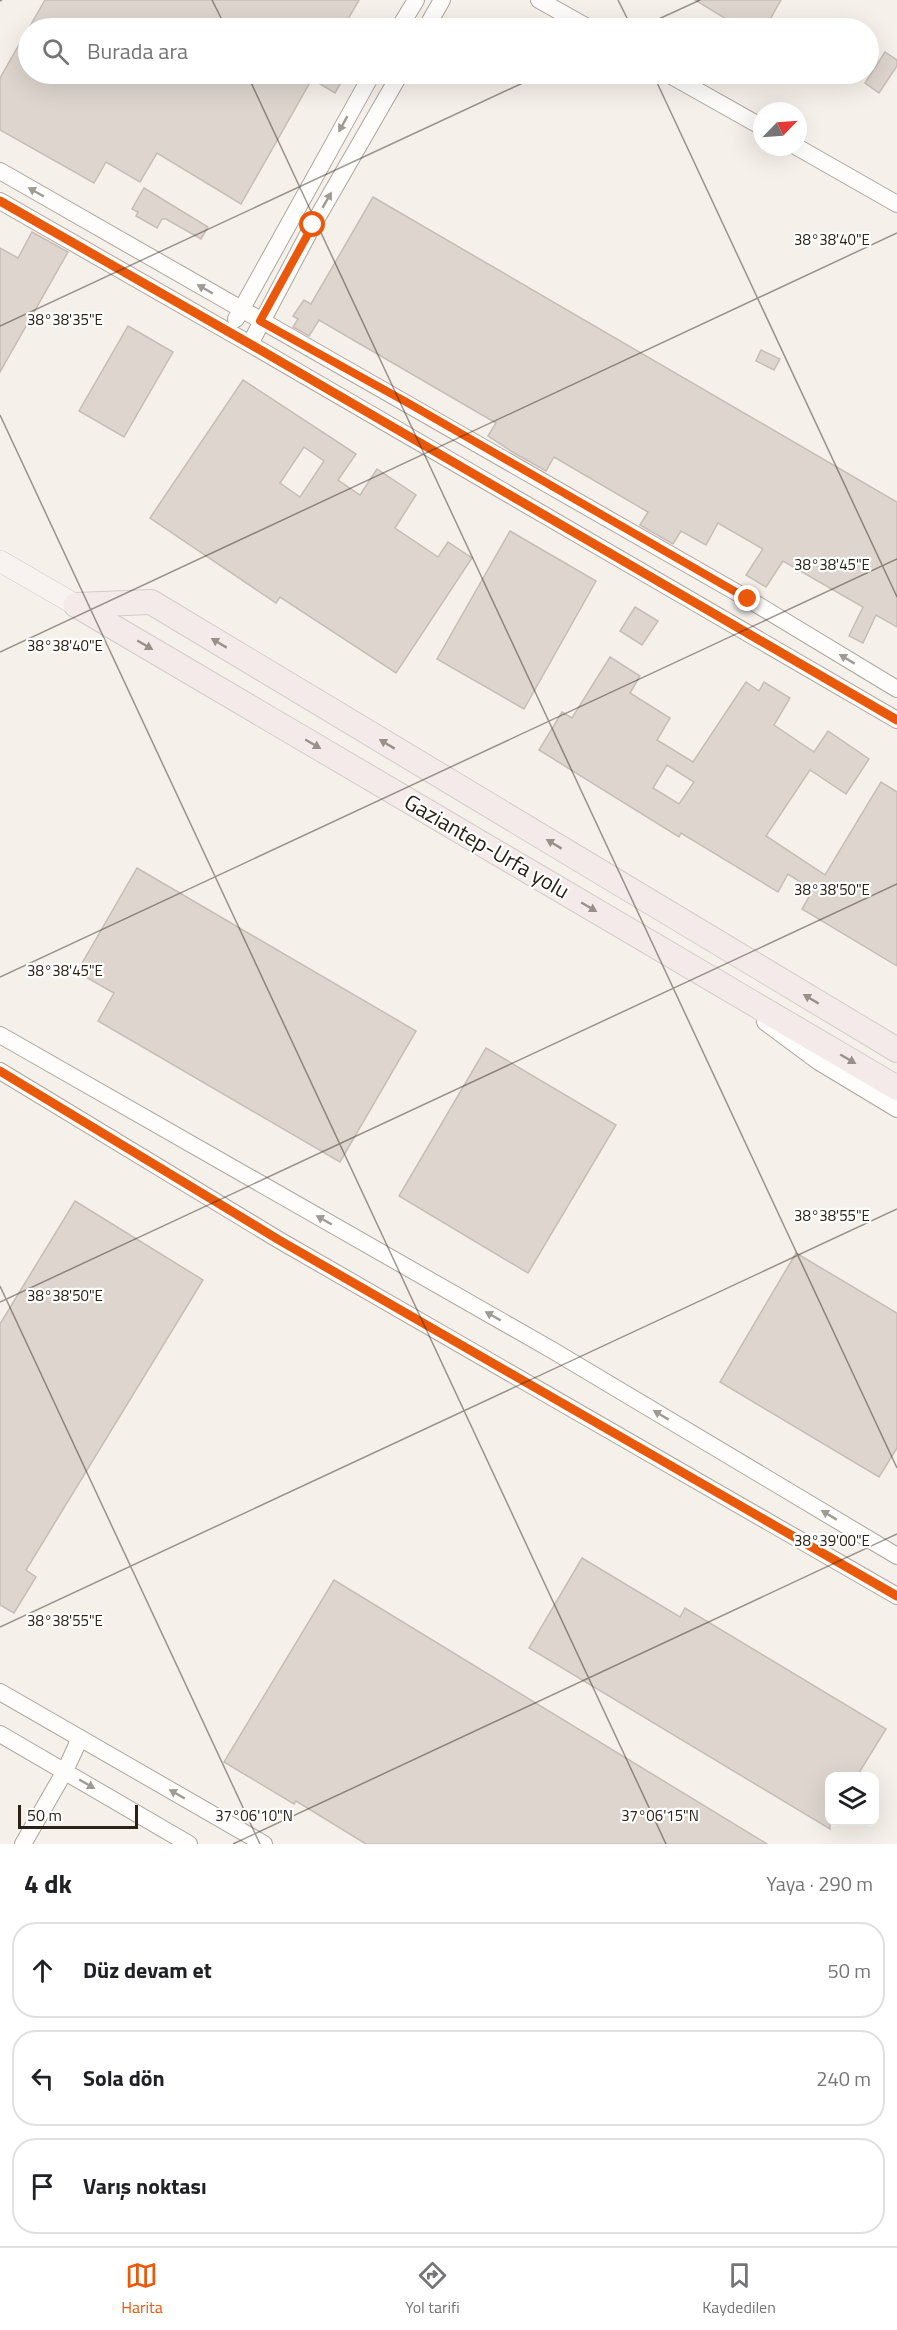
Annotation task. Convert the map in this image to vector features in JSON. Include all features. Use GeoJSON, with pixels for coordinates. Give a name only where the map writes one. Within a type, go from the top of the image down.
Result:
{"type":"FeatureCollection","features":[{"type":"Feature","properties":{"kind":"highway","name":"Gaziantep-Urfa yolu"},"geometry":{"type":"LineString","coordinates":[[76,604],[151,602],[890,1045]]}},
{"type":"Feature","properties":{"kind":"highway","name":"Gaziantep-Urfa yolu"},"geometry":{"type":"LineString","coordinates":[[76,604],[897,1088]]}},
{"type":"Feature","properties":{"kind":"main road","name":"Gaziantep-Urfa yolu"},"geometry":{"type":"LineString","coordinates":[[0,561],[76,604]]}},
{"type":"Feature","properties":{"kind":"street"},"geometry":{"type":"LineString","coordinates":[[405,18],[416,0]]}},
{"type":"Feature","properties":{"kind":"street"},"geometry":{"type":"LineString","coordinates":[[432,18],[442,0]]}},
{"type":"Feature","properties":{"kind":"street"},"geometry":{"type":"LineString","coordinates":[[539,0],[571,18]]}},
{"type":"Feature","properties":{"kind":"street"},"geometry":{"type":"LineString","coordinates":[[229,333],[366,84]]}},
{"type":"Feature","properties":{"kind":"street"},"geometry":{"type":"LineString","coordinates":[[250,344],[260,321],[313,225],[394,84]]}},
{"type":"Feature","properties":{"kind":"street"},"geometry":{"type":"LineString","coordinates":[[686,84],[753,122]]}},
{"type":"Feature","properties":{"kind":"street"},"geometry":{"type":"LineString","coordinates":[[807,153],[897,204]]}},
{"type":"Feature","properties":{"kind":"street"},"geometry":{"type":"LineString","coordinates":[[0,171],[727,587],[897,689]]}},
{"type":"Feature","properties":{"kind":"street"},"geometry":{"type":"LineString","coordinates":[[0,201],[897,720]]}},
{"type":"Feature","properties":{"kind":"street"},"geometry":{"type":"LineString","coordinates":[[685,963],[819,1062],[897,1109]]}},
{"type":"Feature","properties":{"kind":"street"},"geometry":{"type":"LineString","coordinates":[[0,1035],[552,1350],[897,1556]]}},
{"type":"Feature","properties":{"kind":"street"},"geometry":{"type":"LineString","coordinates":[[0,1071],[279,1240],[897,1596]]}},
{"type":"Feature","properties":{"kind":"street"},"geometry":{"type":"LineString","coordinates":[[0,1692],[264,1844]]}},
{"type":"Feature","properties":{"kind":"street"},"geometry":{"type":"LineString","coordinates":[[0,1734],[189,1844]]}},
{"type":"Feature","properties":{"kind":"street"},"geometry":{"type":"LineString","coordinates":[[22,1844],[65,1772],[80,1738]]}},
{"type":"Feature","properties":{"kind":"building"},"geometry":{"type":"Polygon","coordinates":[[[45,0],[359,0],[349,18],[35,18],[45,0]]]}},
{"type":"Feature","properties":{"kind":"building"},"geometry":{"type":"Polygon","coordinates":[[[695,0],[781,0],[771,18],[725,18],[695,0]]]}},
{"type":"Feature","properties":{"kind":"building"},"geometry":{"type":"Polygon","coordinates":[[[18,46],[18,84],[309,84],[241,204],[157,153],[140,182],[106,162],[94,183],[0,130],[0,78],[18,46]]]}},
{"type":"Feature","properties":{"kind":"building"},"geometry":{"type":"Polygon","coordinates":[[[885,52],[897,60],[897,66],[879,93],[866,84],[879,84],[879,61],[885,52]]]}},
{"type":"Feature","properties":{"kind":"building"},"geometry":{"type":"Polygon","coordinates":[[[320,84],[340,84],[335,93],[320,84]]]}},
{"type":"Feature","properties":{"kind":"building"},"geometry":{"type":"Polygon","coordinates":[[[144,188],[208,227],[201,239],[166,219],[162,219],[157,228],[136,216],[138,212],[132,209],[144,188]]]}},
{"type":"Feature","properties":{"kind":"building"},"geometry":{"type":"Polygon","coordinates":[[[373,197],[897,502],[897,627],[876,615],[863,643],[849,636],[863,607],[783,561],[766,587],[746,575],[763,549],[718,523],[706,545],[681,531],[673,544],[640,525],[648,512],[554,457],[546,471],[514,453],[488,436],[496,423],[319,320],[309,336],[293,327],[298,319],[293,316],[304,300],[311,304],[373,197]]]}},
{"type":"Feature","properties":{"kind":"building"},"geometry":{"type":"Polygon","coordinates":[[[32,232],[68,252],[0,372],[0,248],[18,258],[32,232]]]}},
{"type":"Feature","properties":{"kind":"building"},"geometry":{"type":"Polygon","coordinates":[[[128,326],[173,352],[124,437],[79,411],[128,326]]]}},
{"type":"Feature","properties":{"kind":"building"},"geometry":{"type":"Polygon","coordinates":[[[761,350],[780,359],[774,370],[756,361],[761,350]]]}},
{"type":"Feature","properties":{"kind":"building"},"geometry":{"type":"Polygon","coordinates":[[[243,380],[356,454],[338,480],[360,495],[377,469],[416,495],[395,528],[438,557],[448,542],[472,558],[396,673],[280,597],[276,603],[150,518],[243,380]],[[304,447],[280,483],[300,497],[324,461],[304,447]]]}},
{"type":"Feature","properties":{"kind":"building"},"geometry":{"type":"Polygon","coordinates":[[[510,531],[596,581],[524,709],[437,659],[510,531]]]}},
{"type":"Feature","properties":{"kind":"building"},"geometry":{"type":"Polygon","coordinates":[[[635,607],[658,621],[642,645],[620,631],[635,607]]]}},
{"type":"Feature","properties":{"kind":"building"},"geometry":{"type":"Polygon","coordinates":[[[610,657],[640,676],[630,693],[670,718],[657,740],[693,762],[746,682],[759,691],[764,682],[790,698],[774,725],[814,752],[828,731],[869,759],[846,794],[810,770],[766,836],[825,875],[881,782],[897,792],[897,966],[802,909],[813,890],[788,874],[778,892],[681,833],[679,837],[539,750],[562,712],[572,718],[610,657]],[[667,765],[653,788],[679,804],[694,782],[667,765]]]}},
{"type":"Feature","properties":{"kind":"building"},"geometry":{"type":"Polygon","coordinates":[[[137,868],[416,1031],[340,1162],[98,1021],[114,993],[77,972],[137,868]]]}},
{"type":"Feature","properties":{"kind":"building"},"geometry":{"type":"Polygon","coordinates":[[[486,1048],[616,1125],[528,1273],[399,1196],[486,1048]]]}},
{"type":"Feature","properties":{"kind":"building"},"geometry":{"type":"Polygon","coordinates":[[[75,1201],[203,1280],[26,1570],[36,1577],[14,1613],[0,1605],[0,1324],[75,1201]]]}},
{"type":"Feature","properties":{"kind":"building"},"geometry":{"type":"Polygon","coordinates":[[[796,1253],[897,1313],[897,1448],[879,1477],[720,1382],[796,1253]]]}},
{"type":"Feature","properties":{"kind":"building"},"geometry":{"type":"Polygon","coordinates":[[[582,1558],[680,1617],[685,1608],[886,1729],[859,1772],[825,1772],[825,1826],[529,1648],[582,1558]]]}},
{"type":"Feature","properties":{"kind":"building"},"geometry":{"type":"Polygon","coordinates":[[[334,1580],[767,1844],[366,1844],[296,1801],[294,1804],[224,1762],[334,1580]]]}},
{"type":"Feature","properties":{"kind":"cycle path"},"geometry":{"type":"LineString","coordinates":[[0,201],[897,720]]}},
{"type":"Feature","properties":{"kind":"cycle path"},"geometry":{"type":"LineString","coordinates":[[0,1071],[279,1240],[897,1596]]}},
{"type":"Feature","properties":{"kind":"route"},"geometry":{"type":"LineString","coordinates":[[313,225],[260,321],[408,403],[748,599]]}}]}
